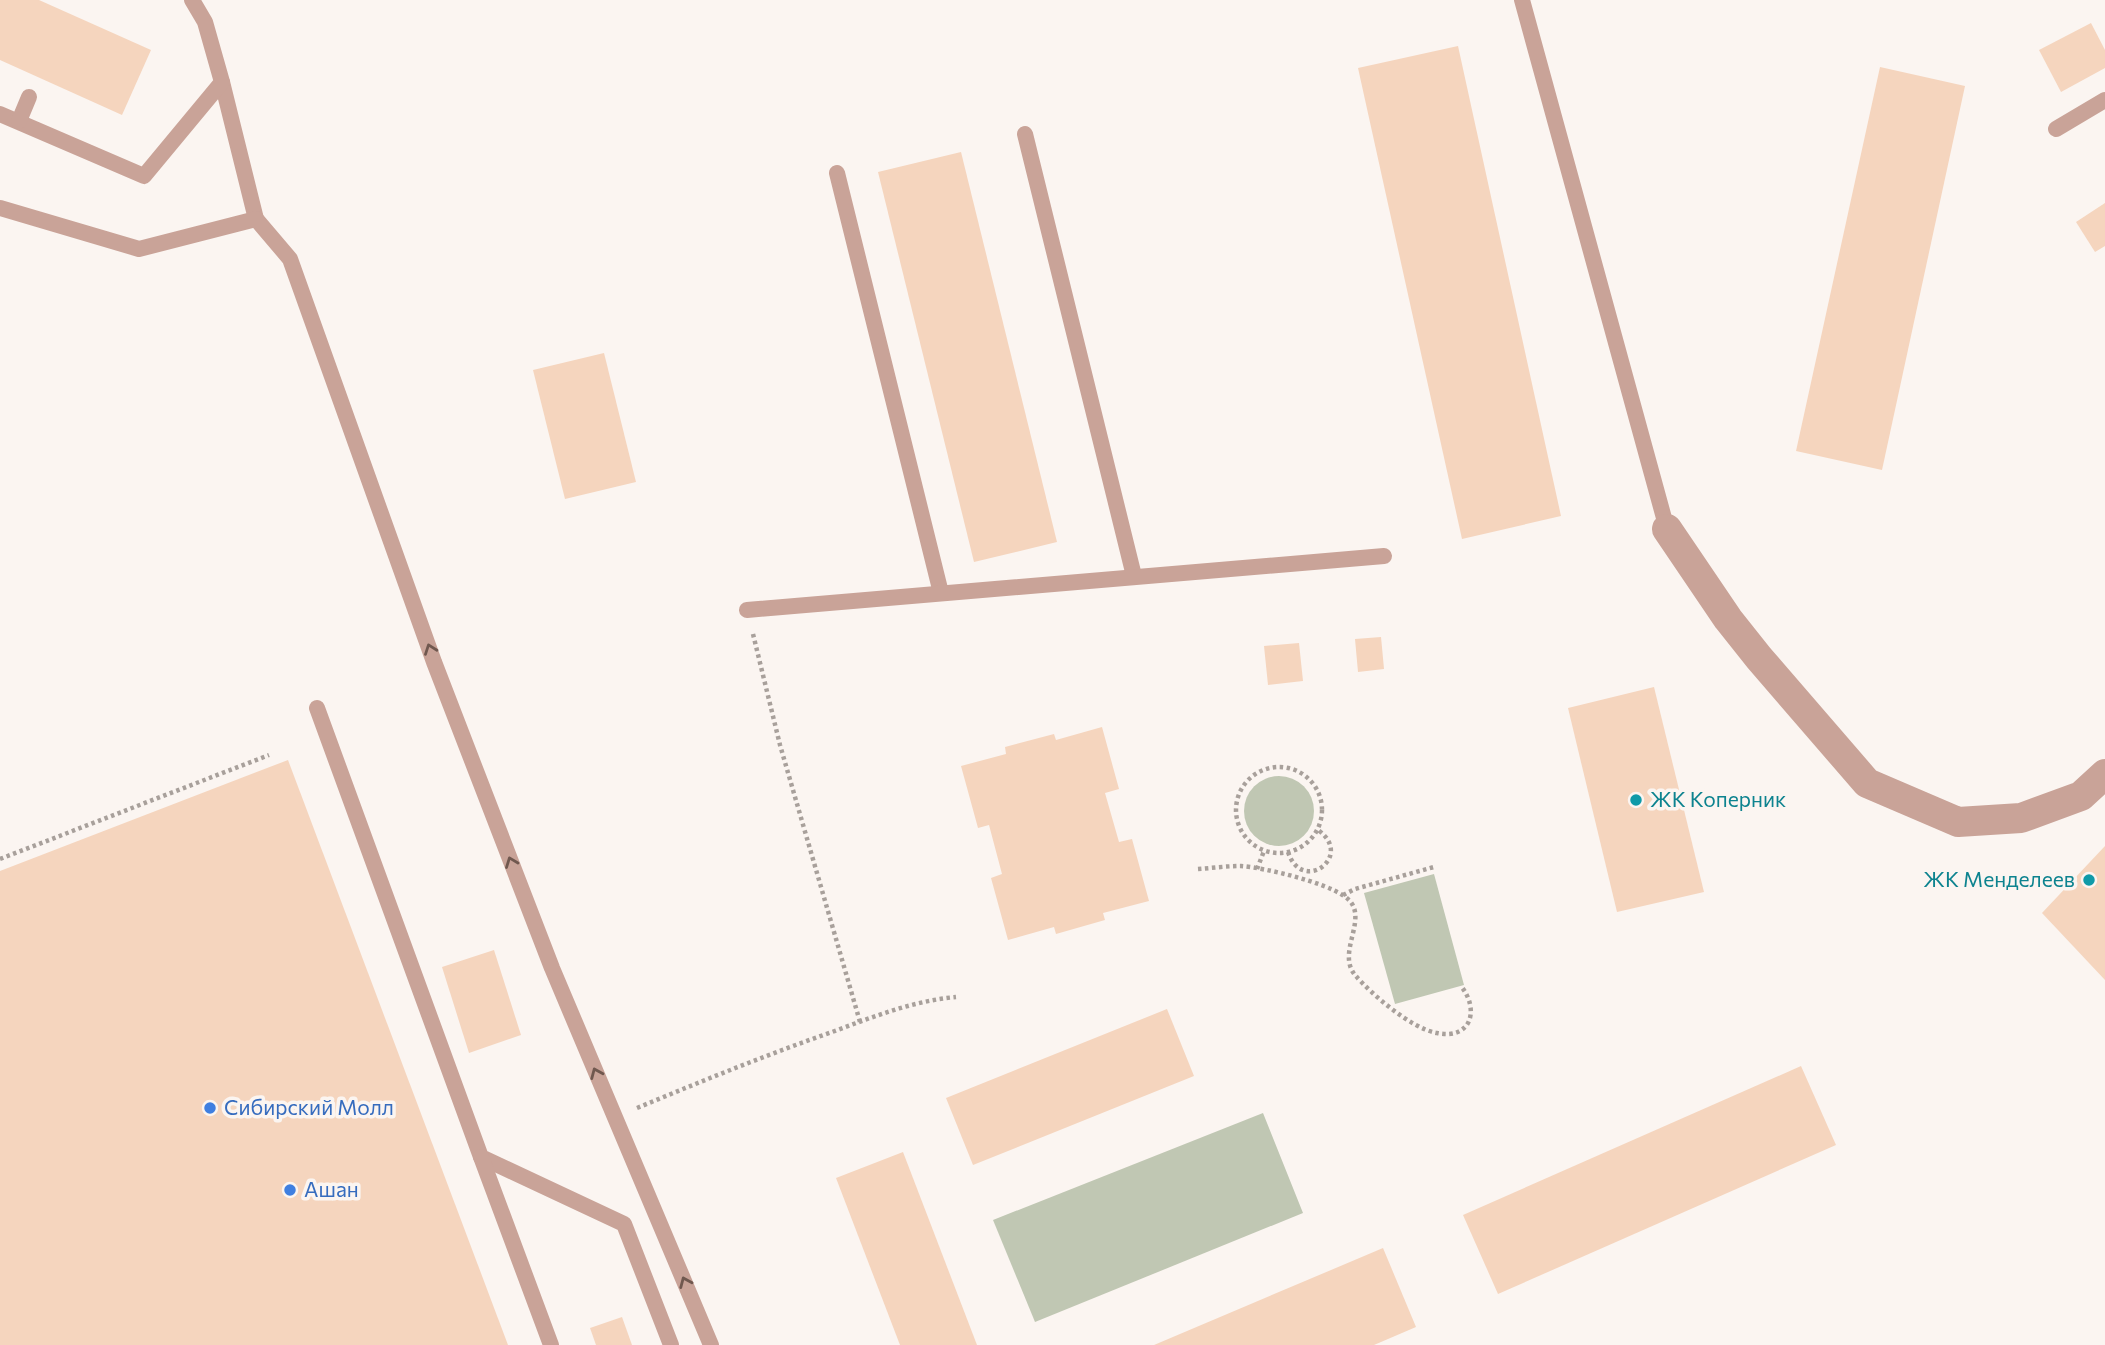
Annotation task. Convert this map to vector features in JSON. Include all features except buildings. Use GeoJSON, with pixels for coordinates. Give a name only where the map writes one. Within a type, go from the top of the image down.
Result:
{"type":"FeatureCollection","features":[{"type":"Feature","properties":{"kind":"street"},"geometry":{"type":"LineString","coordinates":[[1667,528],[1735,628],[1867,783],[1958,822],[2021,818],[2081,796],[2105,774]]}},
{"type":"Feature","properties":{"kind":"lane"},"geometry":{"type":"LineString","coordinates":[[192,0],[205,23],[256,219],[290,259],[434,662],[551,968],[711,1345]]}},
{"type":"Feature","properties":{"kind":"lane"},"geometry":{"type":"LineString","coordinates":[[1522,0],[1667,528]]}},
{"type":"Feature","properties":{"kind":"lane"},"geometry":{"type":"LineString","coordinates":[[0,114],[144,176],[222,82]]}},
{"type":"Feature","properties":{"kind":"lane"},"geometry":{"type":"LineString","coordinates":[[19,121],[29,97]]}},
{"type":"Feature","properties":{"kind":"lane"},"geometry":{"type":"LineString","coordinates":[[2056,129],[2105,100]]}},
{"type":"Feature","properties":{"kind":"lane"},"geometry":{"type":"LineString","coordinates":[[1025,134],[1134,576]]}},
{"type":"Feature","properties":{"kind":"lane"},"geometry":{"type":"LineString","coordinates":[[837,173],[940,593]]}},
{"type":"Feature","properties":{"kind":"lane"},"geometry":{"type":"LineString","coordinates":[[0,208],[139,249],[256,219]]}},
{"type":"Feature","properties":{"kind":"lane"},"geometry":{"type":"LineString","coordinates":[[747,610],[1384,556]]}},
{"type":"Feature","properties":{"kind":"lane"},"geometry":{"type":"LineString","coordinates":[[317,708],[551,1345]]}},
{"type":"Feature","properties":{"kind":"lane"},"geometry":{"type":"LineString","coordinates":[[481,1157],[624,1224],[671,1345]]}},
{"type":"Feature","properties":{"kind":"path"},"geometry":{"type":"LineString","coordinates":[[747,610],[780,745],[860,1022]]}},
{"type":"Feature","properties":{"kind":"path"},"geometry":{"type":"LineString","coordinates":[[0,859],[269,755]]}},
{"type":"Feature","properties":{"kind":"path"},"geometry":{"type":"LineString","coordinates":[[1278,767],[1294,770],[1309,779],[1319,792],[1323,809],[1318,830],[1311,840],[1297,850],[1280,854],[1264,851],[1249,843],[1239,829],[1235,812],[1238,795],[1247,781],[1261,771],[1278,767]]}},
{"type":"Feature","properties":{"kind":"path"},"geometry":{"type":"LineString","coordinates":[[1288,852],[1290,861],[1304,871],[1313,872],[1321,868],[1328,862],[1331,844],[1326,835],[1318,830]]}},
{"type":"Feature","properties":{"kind":"path"},"geometry":{"type":"LineString","coordinates":[[1258,869],[1264,851]]}},
{"type":"Feature","properties":{"kind":"path"},"geometry":{"type":"LineString","coordinates":[[1198,869],[1241,866],[1258,869],[1297,878],[1342,895],[1354,907],[1356,917],[1348,949],[1353,972],[1376,997],[1428,1030],[1439,1034],[1454,1032],[1466,1026],[1472,1017],[1471,1004],[1461,986]]}},
{"type":"Feature","properties":{"kind":"path"},"geometry":{"type":"LineString","coordinates":[[1342,895],[1434,867]]}},
{"type":"Feature","properties":{"kind":"path"},"geometry":{"type":"LineString","coordinates":[[635,1108],[757,1059],[899,1008],[956,997]]}},
{"type":"Feature","properties":{"kind":"green space"},"geometry":{"type":"Polygon","coordinates":[[[1279,776],[1304,786],[1314,811],[1304,836],[1279,846],[1254,836],[1244,811],[1254,786],[1279,776]]]}},
{"type":"Feature","properties":{"kind":"green space"},"geometry":{"type":"Polygon","coordinates":[[[1434,874],[1464,985],[1395,1004],[1364,893],[1434,874]]]}},
{"type":"Feature","properties":{"kind":"green space"},"geometry":{"type":"Polygon","coordinates":[[[1263,1113],[1303,1213],[1035,1322],[993,1220],[1263,1113]]]}},
{"type":"Feature","properties":{"kind":"place","name":"ЖК Коперник"},"geometry":{"type":"Point","coordinates":[1636,800]}},
{"type":"Feature","properties":{"kind":"place","name":"ЖК Менделеев"},"geometry":{"type":"Point","coordinates":[2089,880]}},
{"type":"Feature","properties":{"kind":"place","name":"Сибирский Молл"},"geometry":{"type":"Point","coordinates":[210,1108]}},
{"type":"Feature","properties":{"kind":"place","name":"Ашан"},"geometry":{"type":"Point","coordinates":[290,1190]}}]}
